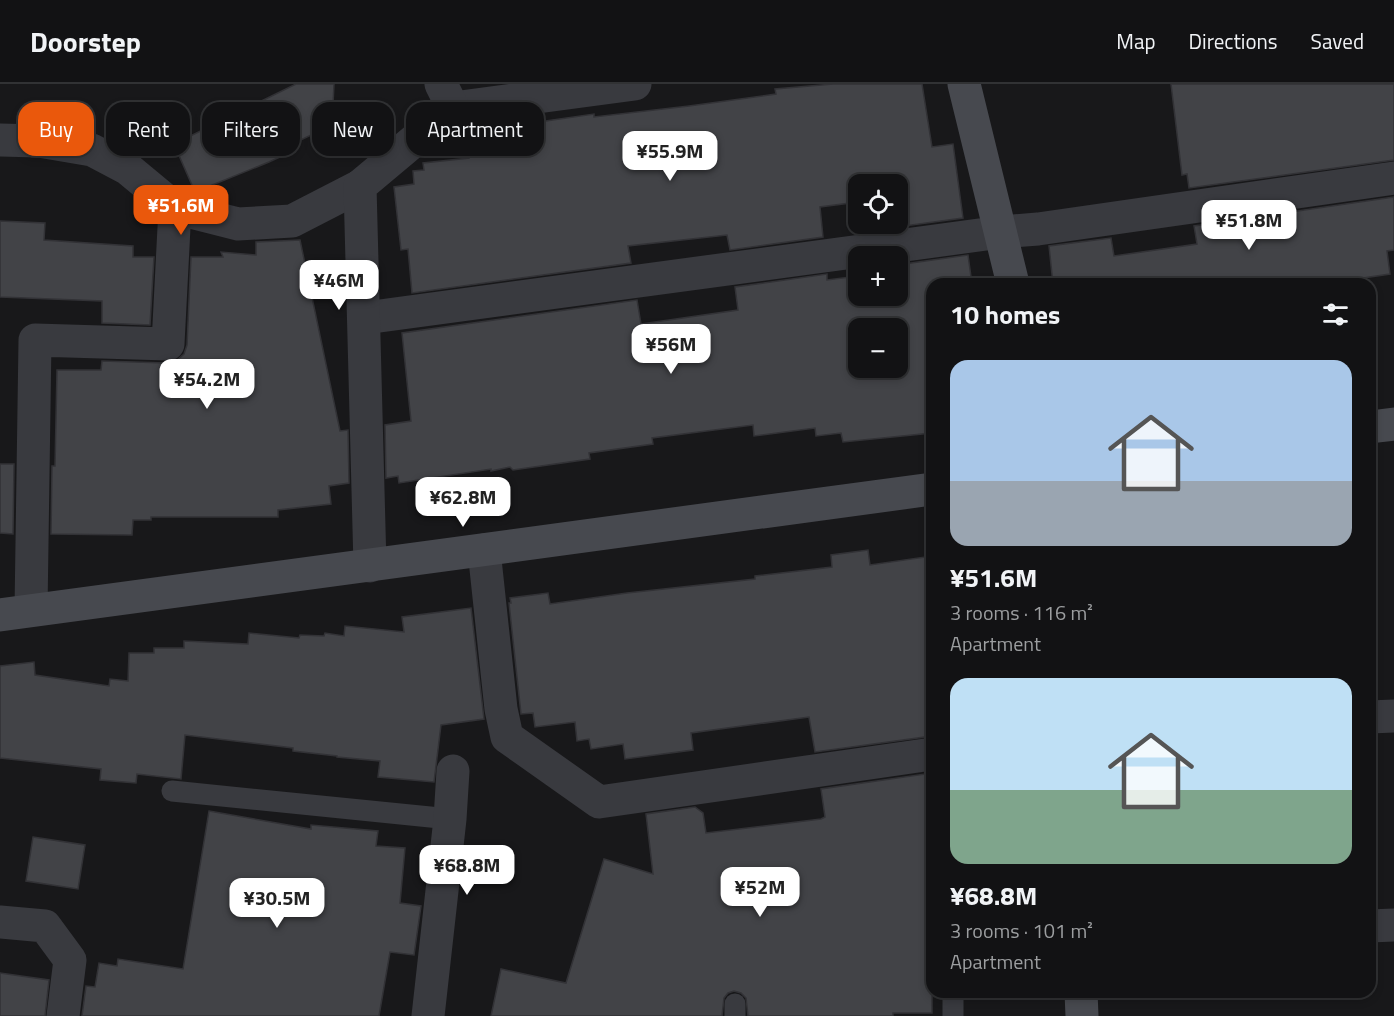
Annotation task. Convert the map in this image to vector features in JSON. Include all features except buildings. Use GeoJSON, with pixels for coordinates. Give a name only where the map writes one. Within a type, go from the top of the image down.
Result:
{"type":"FeatureCollection","features":[{"type":"Feature","properties":{"kind":"street"},"geometry":{"type":"LineString","coordinates":[[0,140],[39,141],[92,150],[128,169],[175,208],[238,224],[292,221],[360,186],[447,96],[635,84]]}},
{"type":"Feature","properties":{"kind":"street"},"geometry":{"type":"LineString","coordinates":[[964,84],[1012,278]]}},
{"type":"Feature","properties":{"kind":"street"},"geometry":{"type":"LineString","coordinates":[[365,318],[1001,232],[1038,230],[1394,178]]}},
{"type":"Feature","properties":{"kind":"street"},"geometry":{"type":"LineString","coordinates":[[360,186],[370,566]]}},
{"type":"Feature","properties":{"kind":"street"},"geometry":{"type":"LineString","coordinates":[[175,208],[168,344],[35,340],[16,613],[926,490]]}},
{"type":"Feature","properties":{"kind":"street"},"geometry":{"type":"LineString","coordinates":[[1376,426],[1394,424]]}},
{"type":"Feature","properties":{"kind":"street"},"geometry":{"type":"LineString","coordinates":[[484,550],[501,709],[507,737],[599,802],[926,755]]}},
{"type":"Feature","properties":{"kind":"street"},"geometry":{"type":"LineString","coordinates":[[1376,717],[1394,716]]}},
{"type":"Feature","properties":{"kind":"street"},"geometry":{"type":"LineString","coordinates":[[428,1016],[450,819],[453,771]]}},
{"type":"Feature","properties":{"kind":"street"},"geometry":{"type":"LineString","coordinates":[[0,922],[45,926],[70,960],[63,1016]]}},
{"type":"Feature","properties":{"kind":"street"},"geometry":{"type":"LineString","coordinates":[[1376,926],[1394,925]]}},
{"type":"Feature","properties":{"kind":"street"},"geometry":{"type":"LineString","coordinates":[[1081,998],[1082,1016]]}},
{"type":"Feature","properties":{"kind":"lane"},"geometry":{"type":"LineString","coordinates":[[172,791],[450,819]]}},
{"type":"Feature","properties":{"kind":"lane"},"geometry":{"type":"LineString","coordinates":[[953,998],[953,1016]]}}]}
